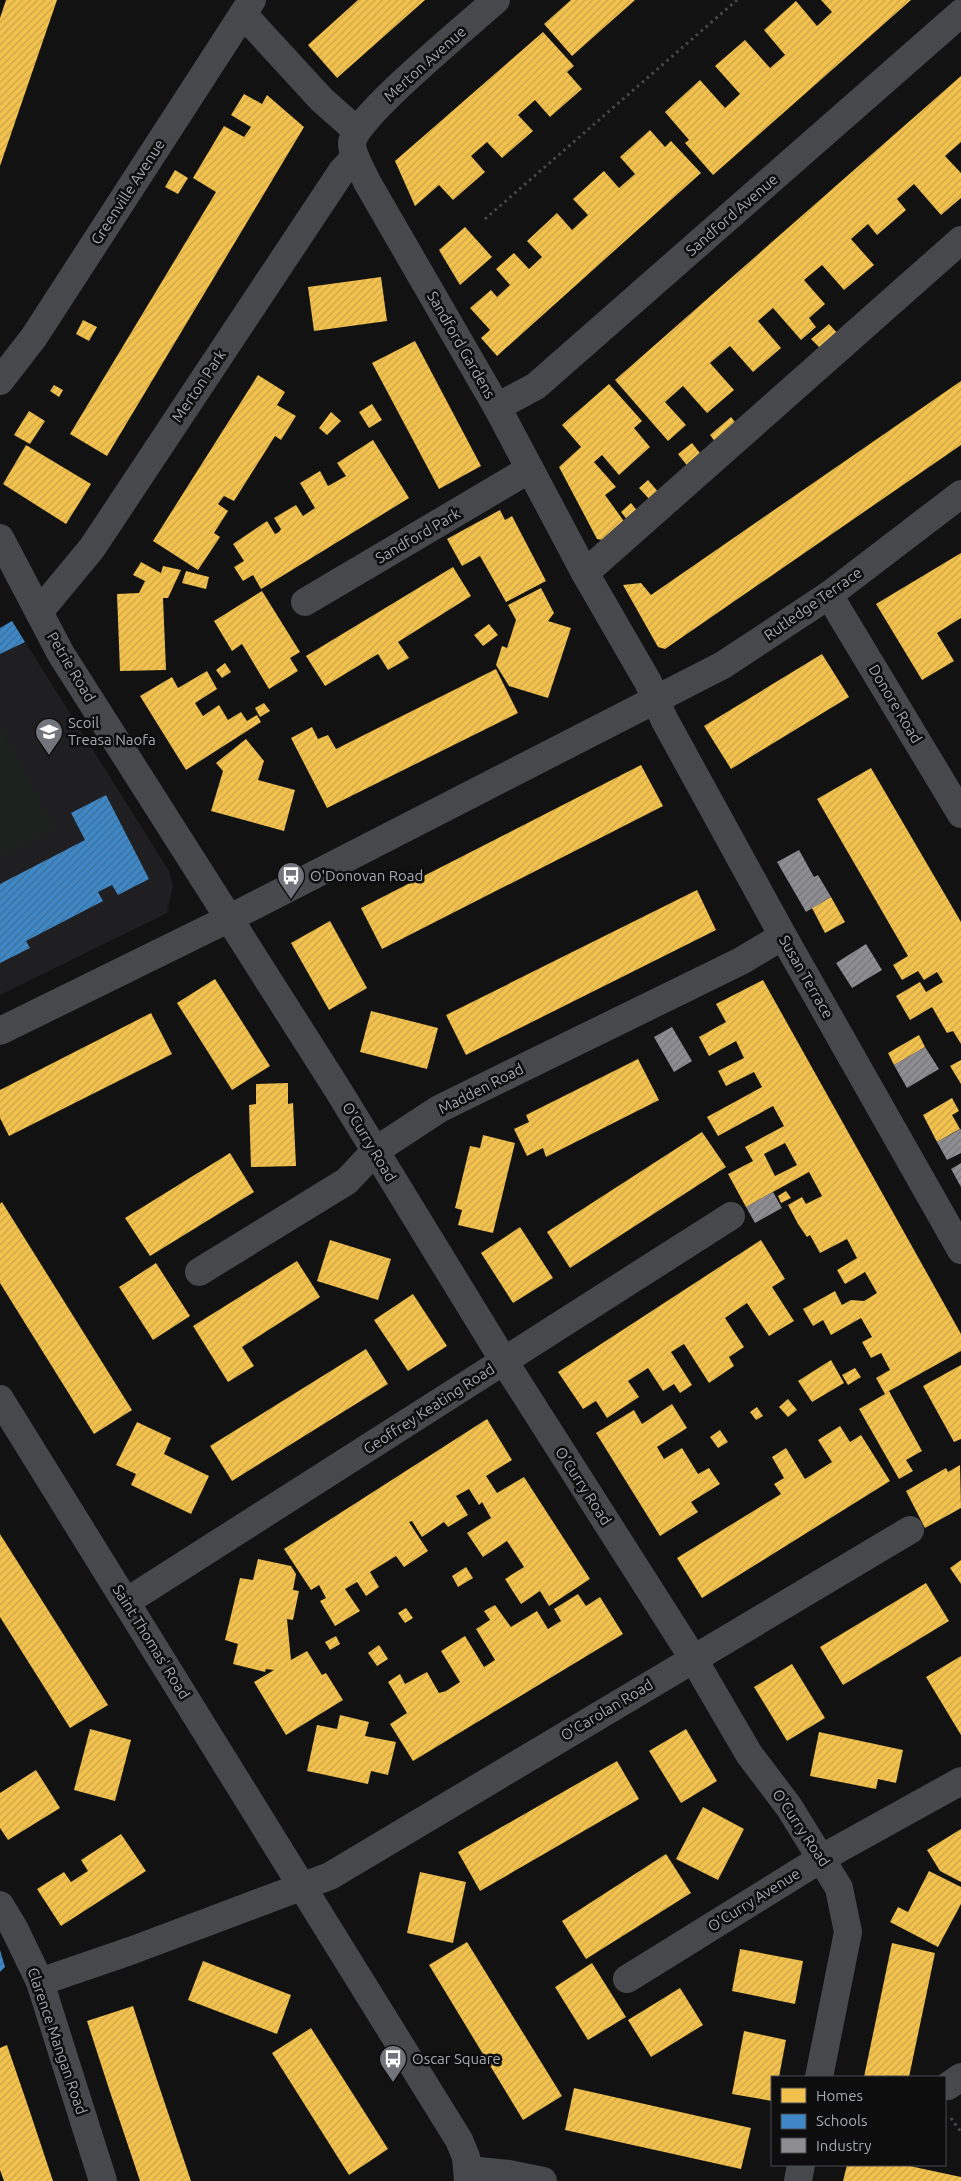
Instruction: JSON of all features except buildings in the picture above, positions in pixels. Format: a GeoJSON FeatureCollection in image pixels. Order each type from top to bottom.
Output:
{"type":"FeatureCollection","features":[{"type":"Feature","properties":{"kind":"street","name":"Merton Avenue"},"geometry":{"type":"LineString","coordinates":[[356,143],[393,92],[496,0]]}},
{"type":"Feature","properties":{"kind":"street","name":"Sandford Gardens"},"geometry":{"type":"LineString","coordinates":[[247,7],[356,143],[368,182],[497,407],[585,573],[648,682],[656,700]]}},
{"type":"Feature","properties":{"kind":"street","name":"Greenville Avenue"},"geometry":{"type":"LineString","coordinates":[[0,381],[34,337],[247,7]]}},
{"type":"Feature","properties":{"kind":"street","name":"Sandford Avenue"},"geometry":{"type":"LineString","coordinates":[[497,407],[536,386],[961,14]]}},
{"type":"Feature","properties":{"kind":"street","name":"Merton Park"},"geometry":{"type":"LineString","coordinates":[[39,612],[92,548],[342,171],[356,143]]}},
{"type":"Feature","properties":{"kind":"street"},"geometry":{"type":"LineString","coordinates":[[585,573],[961,240]]}},
{"type":"Feature","properties":{"kind":"street","name":"Sandford Park"},"geometry":{"type":"LineString","coordinates":[[305,602],[530,469]]}},
{"type":"Feature","properties":{"kind":"street","name":"Rutledge Terrace"},"geometry":{"type":"LineString","coordinates":[[656,700],[723,665],[829,595],[961,494]]}},
{"type":"Feature","properties":{"kind":"street","name":"Petrie Road"},"geometry":{"type":"LineString","coordinates":[[0,538],[62,654],[228,918]]}},
{"type":"Feature","properties":{"kind":"street","name":"Donore Road"},"geometry":{"type":"LineString","coordinates":[[829,595],[961,814]]}},
{"type":"Feature","properties":{"kind":"street"},"geometry":{"type":"LineString","coordinates":[[0,1032],[656,700]]}},
{"type":"Feature","properties":{"kind":"street","name":"Susan Terrace"},"geometry":{"type":"LineString","coordinates":[[656,700],[664,719],[782,936],[961,1250]]}},
{"type":"Feature","properties":{"kind":"street","name":"O'Curry Road"},"geometry":{"type":"LineString","coordinates":[[228,918],[375,1151],[504,1361],[693,1658],[749,1754],[789,1807],[840,1888],[848,1932],[819,2076]]}},
{"type":"Feature","properties":{"kind":"street","name":"Madden Road"},"geometry":{"type":"LineString","coordinates":[[199,1272],[347,1181],[375,1151],[439,1109],[741,961],[782,936]]}},
{"type":"Feature","properties":{"kind":"street","name":"Geoffrey Keating Road"},"geometry":{"type":"LineString","coordinates":[[126,1602],[731,1216]]}},
{"type":"Feature","properties":{"kind":"street","name":"Saint Thomas' Road"},"geometry":{"type":"LineString","coordinates":[[0,1399],[459,2140],[466,2157],[468,2176]]}},
{"type":"Feature","properties":{"kind":"street","name":"O'Carolan Road"},"geometry":{"type":"LineString","coordinates":[[302,1884],[330,1876],[910,1530]]}},
{"type":"Feature","properties":{"kind":"street","name":"O'Curry Avenue"},"geometry":{"type":"LineString","coordinates":[[627,1979],[822,1858],[961,1780]]}},
{"type":"Feature","properties":{"kind":"street"},"geometry":{"type":"LineString","coordinates":[[40,1982],[133,1950],[302,1884]]}},
{"type":"Feature","properties":{"kind":"street","name":"Clarence Mangan Road"},"geometry":{"type":"LineString","coordinates":[[0,1905],[14,1928],[40,1982],[103,2181]]}},
{"type":"Feature","properties":{"kind":"street"},"geometry":{"type":"LineString","coordinates":[[798,2181],[801,2166]]}},
{"type":"Feature","properties":{"kind":"street"},"geometry":{"type":"LineString","coordinates":[[468,2176],[509,2174],[543,2181]]}},
{"type":"Feature","properties":{"kind":"path"},"geometry":{"type":"LineString","coordinates":[[485,219],[737,0]]}},
{"type":"Feature","properties":{"kind":"shaded area","name":"Scoil Treasa Naofa"},"geometry":{"type":"Polygon","coordinates":[[[12,621],[169,871],[173,886],[167,913],[0,995],[0,628],[12,621]]]}},
{"type":"Feature","properties":{"kind":"shaded area"},"geometry":{"type":"Polygon","coordinates":[[[0,727],[54,827],[0,856],[0,727]]]}},
{"type":"Feature","properties":{"kind":"place","name":"Scoil Treasa Naofa"},"geometry":{"type":"Point","coordinates":[49,756]}},
{"type":"Feature","properties":{"kind":"place","name":"O'Donovan Road"},"geometry":{"type":"Point","coordinates":[291,900]}},
{"type":"Feature","properties":{"kind":"place","name":"Oscar Square"},"geometry":{"type":"Point","coordinates":[393,2083]}}]}
